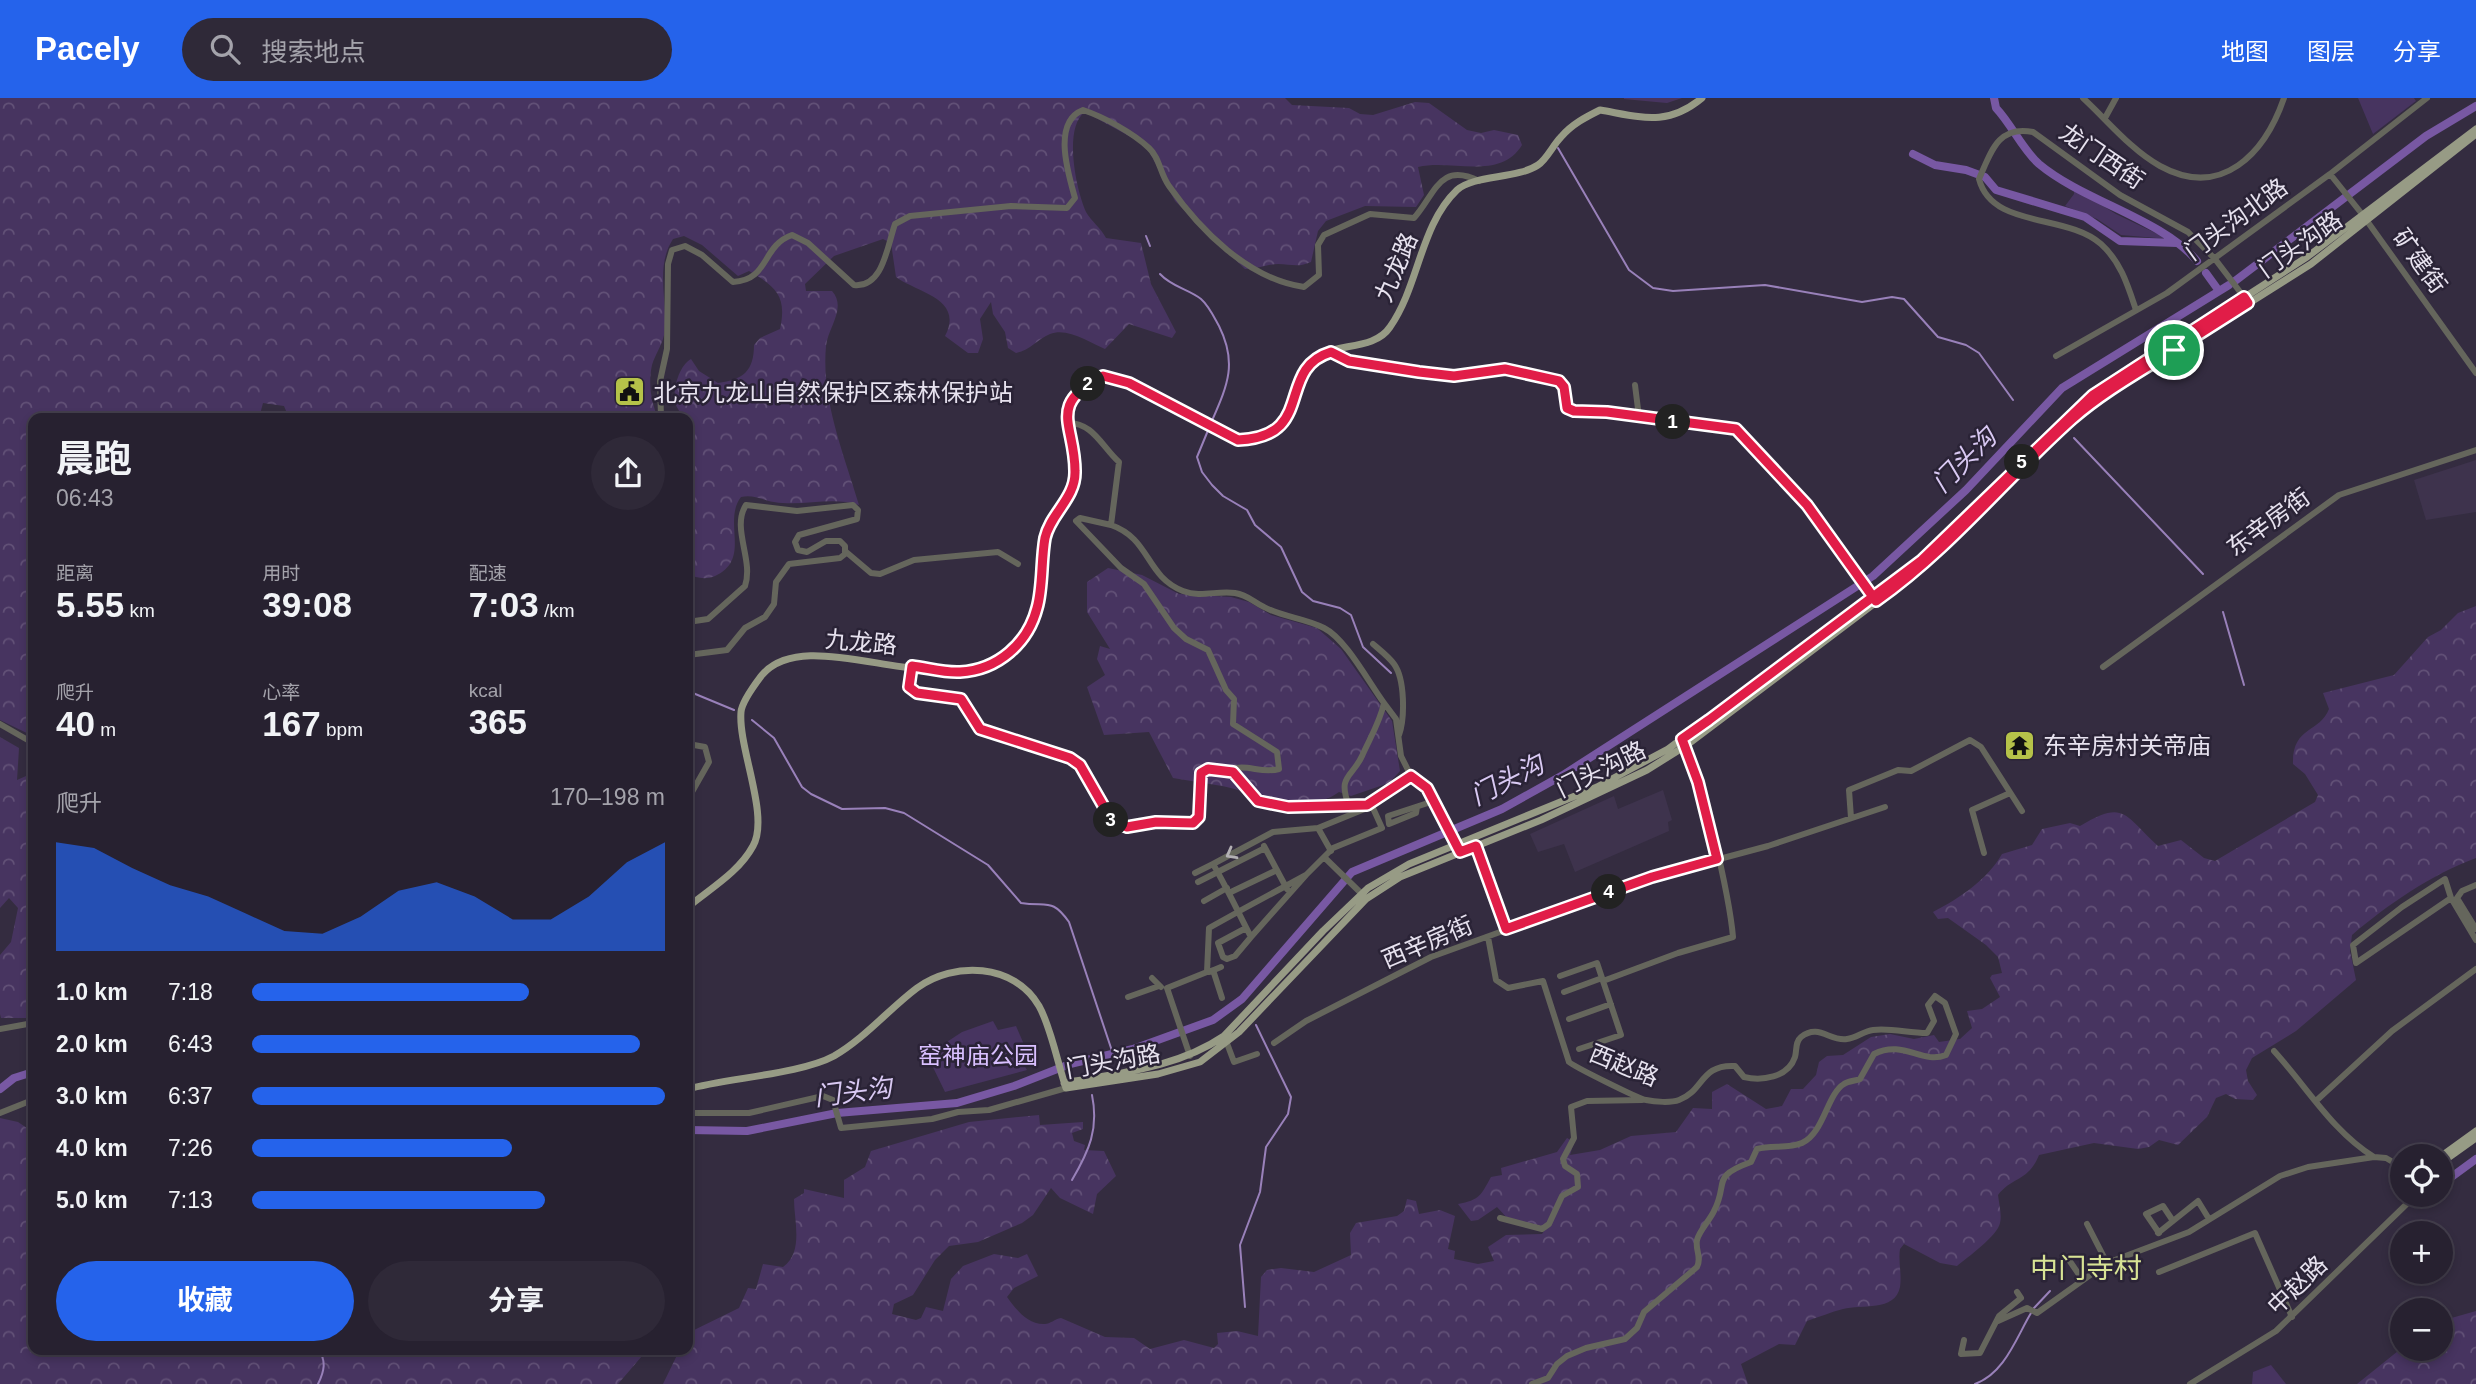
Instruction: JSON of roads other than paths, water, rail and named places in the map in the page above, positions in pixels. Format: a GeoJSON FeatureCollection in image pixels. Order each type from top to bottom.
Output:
{"type":"FeatureCollection","features":[{"type":"Feature","properties":{"kind":"main road","name":"九龙路"},"geometry":{"type":"LineString","coordinates":[[693,902],[738,868],[755,844],[761,818],[752,793],[741,710],[760,678],[775,661],[808,657],[961,672],[995,663],[1007,655],[1030,627],[1038,604],[1046,535],[1072,490],[1075,470],[1067,410],[1082,387],[1103,376],[1129,383],[1238,440],[1258,439],[1273,434],[1284,424],[1302,375],[1317,356],[1369,341],[1388,331],[1402,307],[1443,206],[1460,187],[1539,165],[1562,135],[1600,110],[1664,119],[1687,110],[1702,98]]}},
{"type":"Feature","properties":{"kind":"main road","name":"门头沟路"},"geometry":{"type":"LineString","coordinates":[[1457,845],[1476,846],[1627,780],[1684,742],[1874,599],[1928,563],[2091,404],[2246,300],[2311,264],[2363,215],[2476,129]]}},
{"type":"Feature","properties":{"kind":"main road","name":"门头沟路"},"geometry":{"type":"LineString","coordinates":[[2363,215],[2476,134]]}},
{"type":"Feature","properties":{"kind":"main road","name":"门头沟路"},"geometry":{"type":"LineString","coordinates":[[1064,1083],[1178,1069],[1200,1062],[1226,1039],[1364,896],[1457,845],[1600,786],[1684,742]]}},
{"type":"Feature","properties":{"kind":"main road"},"geometry":{"type":"LineString","coordinates":[[693,1088],[833,1056],[917,988],[939,974],[964,970],[993,972],[1021,985],[1040,1007],[1064,1083]]}},
{"type":"Feature","properties":{"kind":"main road","name":"门头沟路"},"geometry":{"type":"LineString","coordinates":[[1064,1083],[1167,1063],[1190,1056],[1226,1039]]}},
{"type":"Feature","properties":{"kind":"main road"},"geometry":{"type":"LineString","coordinates":[[2453,1148],[2476,1131]]}},
{"type":"Feature","properties":{"kind":"main road"},"geometry":{"type":"LineString","coordinates":[[2453,1154],[2476,1138]]}},
{"type":"Feature","properties":{"kind":"street"},"geometry":{"type":"LineString","coordinates":[[2083,98],[2159,165],[2178,173],[2201,176],[2222,173],[2252,157],[2274,126],[2284,98]]}},
{"type":"Feature","properties":{"kind":"street"},"geometry":{"type":"LineString","coordinates":[[2105,118],[2116,98]]}},
{"type":"Feature","properties":{"kind":"street","name":"门头沟北路"},"geometry":{"type":"LineString","coordinates":[[2056,356],[2136,310],[2215,259],[2427,98]]}},
{"type":"Feature","properties":{"kind":"street","name":"九龙路"},"geometry":{"type":"LineString","coordinates":[[661,413],[660,381],[667,349],[668,264],[672,250],[685,246],[702,255],[733,282],[748,281],[756,275],[782,238],[792,235],[808,243],[854,285],[864,286],[873,282],[880,268],[895,224],[910,216],[1011,206],[1067,208],[1075,198],[1069,174],[1067,124],[1072,114],[1083,110],[1148,147],[1157,157],[1162,176],[1196,218],[1253,270],[1285,285],[1304,288],[1319,275],[1318,246],[1324,235],[1370,214],[1414,218],[1426,205],[1432,188],[1445,177],[1465,174],[1480,182]]}},
{"type":"Feature","properties":{"kind":"street","name":"龙门西街"},"geometry":{"type":"LineString","coordinates":[[2136,310],[2119,264],[2100,243],[2069,226],[1996,207],[1982,194],[1979,179],[1987,160],[2003,136],[2020,129],[2033,132],[2120,195],[2188,232],[2215,259],[2246,300]]}},
{"type":"Feature","properties":{"kind":"street","name":"矿建街"},"geometry":{"type":"LineString","coordinates":[[2330,174],[2363,215],[2476,373]]}},
{"type":"Feature","properties":{"kind":"street"},"geometry":{"type":"LineString","coordinates":[[1331,352],[1349,361],[1443,375],[1505,369],[1559,381],[1564,387],[1567,408],[1574,411],[1736,429],[1807,505],[1874,599]]}},
{"type":"Feature","properties":{"kind":"street"},"geometry":{"type":"LineString","coordinates":[[1635,385],[1639,417]]}},
{"type":"Feature","properties":{"kind":"street"},"geometry":{"type":"LineString","coordinates":[[1067,423],[1077,423],[1093,431],[1119,462],[1111,525]]}},
{"type":"Feature","properties":{"kind":"street","name":"东辛房街"},"geometry":{"type":"LineString","coordinates":[[2104,667],[2339,495],[2476,450]]}},
{"type":"Feature","properties":{"kind":"street"},"geometry":{"type":"LineString","coordinates":[[693,621],[708,619],[745,586],[748,561],[741,519],[746,505],[797,511],[853,505],[858,510],[857,519],[799,535],[794,542],[798,550],[807,552],[826,541],[840,541],[845,551],[872,573],[880,574],[914,561],[998,552],[1018,564]]}},
{"type":"Feature","properties":{"kind":"street"},"geometry":{"type":"LineString","coordinates":[[1227,771],[1238,766],[1258,772],[1279,769],[1277,752],[1233,724],[1234,699],[1226,690],[1208,650],[1186,639],[1174,628],[1144,584],[1121,568],[1076,522],[1080,518],[1130,532],[1149,555],[1153,570],[1182,590],[1206,595],[1234,593],[1251,597],[1264,607],[1327,629],[1396,719],[1401,756],[1411,776],[1427,788],[1457,845]]}},
{"type":"Feature","properties":{"kind":"street"},"geometry":{"type":"LineString","coordinates":[[693,654],[727,650],[745,628],[765,617],[774,604],[776,582],[789,564],[840,558],[845,551]]}},
{"type":"Feature","properties":{"kind":"street"},"geometry":{"type":"LineString","coordinates":[[1373,645],[1394,664],[1398,673],[1404,722],[1399,735]]}},
{"type":"Feature","properties":{"kind":"street"},"geometry":{"type":"LineString","coordinates":[[912,666],[909,687],[917,693],[961,699],[980,729],[1070,758],[1080,765],[1112,821],[1127,827],[1156,822],[1193,823],[1199,817],[1201,773],[1208,769],[1233,772],[1251,795],[1271,805],[1367,805],[1411,776]]}},
{"type":"Feature","properties":{"kind":"street"},"geometry":{"type":"LineString","coordinates":[[1349,806],[1344,791],[1346,775],[1362,759],[1380,719],[1384,703]]}},
{"type":"Feature","properties":{"kind":"street"},"geometry":{"type":"LineString","coordinates":[[0,724],[28,740]]}},
{"type":"Feature","properties":{"kind":"street"},"geometry":{"type":"LineString","coordinates":[[1851,818],[1849,790],[1898,770],[1911,771],[1970,740],[1981,747],[2022,811]]}},
{"type":"Feature","properties":{"kind":"street"},"geometry":{"type":"LineString","coordinates":[[1564,992],[1733,937],[1731,914],[1684,742]]}},
{"type":"Feature","properties":{"kind":"street"},"geometry":{"type":"LineString","coordinates":[[693,746],[705,747],[709,754],[709,762],[693,790]]}},
{"type":"Feature","properties":{"kind":"street"},"geometry":{"type":"LineString","coordinates":[[1984,853],[1972,810],[2010,793]]}},
{"type":"Feature","properties":{"kind":"street"},"geometry":{"type":"LineString","coordinates":[[1417,807],[1434,801]]}},
{"type":"Feature","properties":{"kind":"street"},"geometry":{"type":"LineString","coordinates":[[1195,873],[1273,832],[1318,828],[1372,806],[1382,828],[1331,851],[1306,874],[1231,958],[1223,957],[1218,943],[1247,928]]}},
{"type":"Feature","properties":{"kind":"street","name":"西辛房街"},"geometry":{"type":"LineString","coordinates":[[1274,1043],[1306,1021],[1412,966],[1506,929],[1652,877],[1768,846],[1885,807]]}},
{"type":"Feature","properties":{"kind":"street"},"geometry":{"type":"LineString","coordinates":[[1318,828],[1331,851]]}},
{"type":"Feature","properties":{"kind":"street"},"geometry":{"type":"LineString","coordinates":[[1260,838],[1290,893]]}},
{"type":"Feature","properties":{"kind":"street"},"geometry":{"type":"LineString","coordinates":[[1476,846],[1506,929]]}},
{"type":"Feature","properties":{"kind":"street"},"geometry":{"type":"LineString","coordinates":[[1198,883],[1265,848]]}},
{"type":"Feature","properties":{"kind":"street"},"geometry":{"type":"LineString","coordinates":[[1324,857],[1364,896]]}},
{"type":"Feature","properties":{"kind":"street"},"geometry":{"type":"LineString","coordinates":[[1213,864],[1229,890],[1251,937]]}},
{"type":"Feature","properties":{"kind":"street"},"geometry":{"type":"LineString","coordinates":[[1204,901],[1277,870]]}},
{"type":"Feature","properties":{"kind":"street"},"geometry":{"type":"LineString","coordinates":[[1222,998],[1210,971],[1209,928],[1306,874]]}},
{"type":"Feature","properties":{"kind":"street"},"geometry":{"type":"LineString","coordinates":[[2451,898],[2356,963],[2353,945],[2402,907],[2445,879],[2451,898],[2476,940]]}},
{"type":"Feature","properties":{"kind":"street"},"geometry":{"type":"LineString","coordinates":[[2476,885],[2462,891],[2457,898],[2476,929]]}},
{"type":"Feature","properties":{"kind":"street","name":"西赵路"},"geometry":{"type":"LineString","coordinates":[[1488,937],[1496,980],[1508,988],[1543,981],[1569,1062],[1575,1068],[1596,1074],[1645,1100],[1676,1101],[1694,1092],[1702,1077],[1712,1070],[1728,1066],[1735,1066],[1744,1077],[1758,1080],[1773,1076],[1787,1069],[1794,1059],[1797,1042],[1802,1036],[1818,1031],[1847,1040],[1869,1031],[1893,1028],[1927,1033],[1934,1021],[1927,1005],[1935,996],[1945,1003],[1956,1034],[1947,1055],[1938,1058],[1898,1047],[1874,1054],[1860,1079],[1846,1082],[1837,1090],[1829,1108],[1809,1138],[1787,1146],[1757,1149],[1751,1162],[1729,1171],[1719,1188],[1717,1206],[1697,1241],[1700,1261],[1697,1267],[1644,1312],[1637,1328],[1625,1339],[1586,1348],[1567,1356],[1557,1364],[1548,1378],[1532,1384]]}},
{"type":"Feature","properties":{"kind":"street"},"geometry":{"type":"LineString","coordinates":[[1560,976],[1597,963],[1621,1035],[1579,1049]]}},
{"type":"Feature","properties":{"kind":"street"},"geometry":{"type":"LineString","coordinates":[[1128,997],[1221,967]]}},
{"type":"Feature","properties":{"kind":"street"},"geometry":{"type":"LineString","coordinates":[[2317,1100],[2392,1031],[2476,969]]}},
{"type":"Feature","properties":{"kind":"street"},"geometry":{"type":"LineString","coordinates":[[1152,978],[1163,987],[1190,1056]]}},
{"type":"Feature","properties":{"kind":"street"},"geometry":{"type":"LineString","coordinates":[[1569,1019],[1611,1004]]}},
{"type":"Feature","properties":{"kind":"street"},"geometry":{"type":"LineString","coordinates":[[0,1028],[28,1024]]}},
{"type":"Feature","properties":{"kind":"street"},"geometry":{"type":"LineString","coordinates":[[1226,1039],[1234,1062],[1257,1054]]}},
{"type":"Feature","properties":{"kind":"street"},"geometry":{"type":"LineString","coordinates":[[2274,1051],[2317,1100],[2336,1127],[2374,1157]]}},
{"type":"Feature","properties":{"kind":"street","name":"门头沟路"},"geometry":{"type":"LineString","coordinates":[[693,1113],[749,1113],[823,1096],[833,1100],[841,1128],[989,1110],[1064,1083]]}},
{"type":"Feature","properties":{"kind":"street"},"geometry":{"type":"LineString","coordinates":[[1500,1218],[1542,1229],[1549,1224],[1562,1196],[1578,1187],[1577,1174],[1565,1166],[1563,1159],[1574,1138],[1571,1107],[1587,1101],[1645,1100]]}},
{"type":"Feature","properties":{"kind":"street"},"geometry":{"type":"LineString","coordinates":[[0,1113],[28,1102]]}},
{"type":"Feature","properties":{"kind":"street"},"geometry":{"type":"LineString","coordinates":[[1998,1321],[2027,1308],[2037,1313],[2107,1263],[2189,1232],[2280,1176],[2308,1167],[2374,1157],[2390,1160]]}},
{"type":"Feature","properties":{"kind":"street"},"geometry":{"type":"LineString","coordinates":[[2158,1233],[2197,1201],[2209,1219]]}},
{"type":"Feature","properties":{"kind":"street"},"geometry":{"type":"LineString","coordinates":[[2164,1241],[2146,1214],[2163,1206],[2173,1221]]}},
{"type":"Feature","properties":{"kind":"street","name":"中赵路"},"geometry":{"type":"LineString","coordinates":[[2190,1384],[2276,1331],[2404,1207]]}},
{"type":"Feature","properties":{"kind":"street"},"geometry":{"type":"LineString","coordinates":[[2087,1224],[2107,1263]]}},
{"type":"Feature","properties":{"kind":"street"},"geometry":{"type":"LineString","coordinates":[[2159,1272],[2255,1233],[2292,1317]]}},
{"type":"Feature","properties":{"kind":"street"},"geometry":{"type":"LineString","coordinates":[[2067,1257],[2082,1279]]}},
{"type":"Feature","properties":{"kind":"street"},"geometry":{"type":"LineString","coordinates":[[1964,1340],[1961,1354],[1980,1353],[1998,1321],[2021,1297],[2017,1292]]}},
{"type":"Feature","properties":{"kind":"waterway"},"geometry":{"type":"LineString","coordinates":[[1994,98],[1996,108],[2039,164],[2077,189],[2164,233],[2197,261]]}},
{"type":"Feature","properties":{"kind":"waterway","name":"门头沟"},"geometry":{"type":"LineString","coordinates":[[2235,281],[2426,136],[2476,106]]}},
{"type":"Feature","properties":{"kind":"waterway"},"geometry":{"type":"LineString","coordinates":[[1558,148],[1629,270],[1653,288],[1673,291],[1765,285],[1862,302],[1892,297],[1904,299],[1938,337],[1966,345],[1979,353],[2013,400]]}},
{"type":"Feature","properties":{"kind":"waterway"},"geometry":{"type":"LineString","coordinates":[[1913,154],[1935,165],[1966,170],[1985,177],[1996,190],[2085,217],[2120,241],[2177,243]]}},
{"type":"Feature","properties":{"kind":"waterway"},"geometry":{"type":"LineString","coordinates":[[1146,236],[1150,246]]}},
{"type":"Feature","properties":{"kind":"waterway"},"geometry":{"type":"LineString","coordinates":[[2206,273],[2219,291]]}},
{"type":"Feature","properties":{"kind":"waterway"},"geometry":{"type":"LineString","coordinates":[[1160,274],[1204,302],[1225,340],[1228,375],[1211,423]]}},
{"type":"Feature","properties":{"kind":"waterway","name":"门头沟"},"geometry":{"type":"LineString","coordinates":[[693,1130],[747,1131],[837,1113],[957,1103],[1014,1086],[1070,1064],[1133,1049],[1213,1020],[1242,999],[1352,872],[1502,809],[1563,775],[1873,576],[1966,490],[2062,388],[2229,285]]}},
{"type":"Feature","properties":{"kind":"waterway"},"geometry":{"type":"LineString","coordinates":[[1209,428],[1197,457],[1202,472],[1223,496],[1247,510],[1255,525],[1281,547],[1302,592],[1313,601],[1340,608],[1351,615],[1363,647],[1391,673]]}},
{"type":"Feature","properties":{"kind":"waterway"},"geometry":{"type":"LineString","coordinates":[[2074,438],[2203,574]]}},
{"type":"Feature","properties":{"kind":"waterway"},"geometry":{"type":"LineString","coordinates":[[2223,612],[2244,685]]}},
{"type":"Feature","properties":{"kind":"waterway"},"geometry":{"type":"LineString","coordinates":[[693,693],[734,710]]}},
{"type":"Feature","properties":{"kind":"waterway"},"geometry":{"type":"LineString","coordinates":[[752,720],[774,738],[802,787],[811,794],[842,809],[885,808],[904,813],[988,865],[1021,903],[1049,905],[1058,909],[1069,922],[1113,1054]]}},
{"type":"Feature","properties":{"kind":"waterway"},"geometry":{"type":"LineString","coordinates":[[1245,1307],[1240,1245],[1260,1192],[1266,1147],[1288,1114],[1291,1097],[1256,1025]]}},
{"type":"Feature","properties":{"kind":"waterway","name":"门头沟"},"geometry":{"type":"LineString","coordinates":[[0,1089],[14,1078],[28,1074]]}},
{"type":"Feature","properties":{"kind":"waterway"},"geometry":{"type":"LineString","coordinates":[[1072,1180],[1091,1139],[1094,1119],[1092,1095]]}},
{"type":"Feature","properties":{"kind":"waterway"},"geometry":{"type":"LineString","coordinates":[[2453,1176],[2476,1159]]}},
{"type":"Feature","properties":{"kind":"waterway"},"geometry":{"type":"LineString","coordinates":[[2034,1308],[2050,1291]]}},
{"type":"Feature","properties":{"kind":"waterway"},"geometry":{"type":"LineString","coordinates":[[1975,1384],[1985,1379],[2002,1363],[2031,1313]]}},
{"type":"Feature","properties":{"kind":"waterway"},"geometry":{"type":"LineString","coordinates":[[318,1384],[324,1366],[321,1355]]}},
{"type":"Feature","properties":{"kind":"place","name":"北京九龙山自然保护区森林保护站"},"geometry":{"type":"Point","coordinates":[630,392]}},
{"type":"Feature","properties":{"kind":"place","name":"东辛房村关帝庙"},"geometry":{"type":"Point","coordinates":[2020,745]}},
{"type":"Feature","properties":{"kind":"district","name":"中门寺村"},"geometry":{"type":"Point","coordinates":[2086,1268]}},
{"type":"Feature","properties":{"kind":"park label","name":"窑神庙公园"},"geometry":{"type":"Point","coordinates":[978,1055]}}]}
